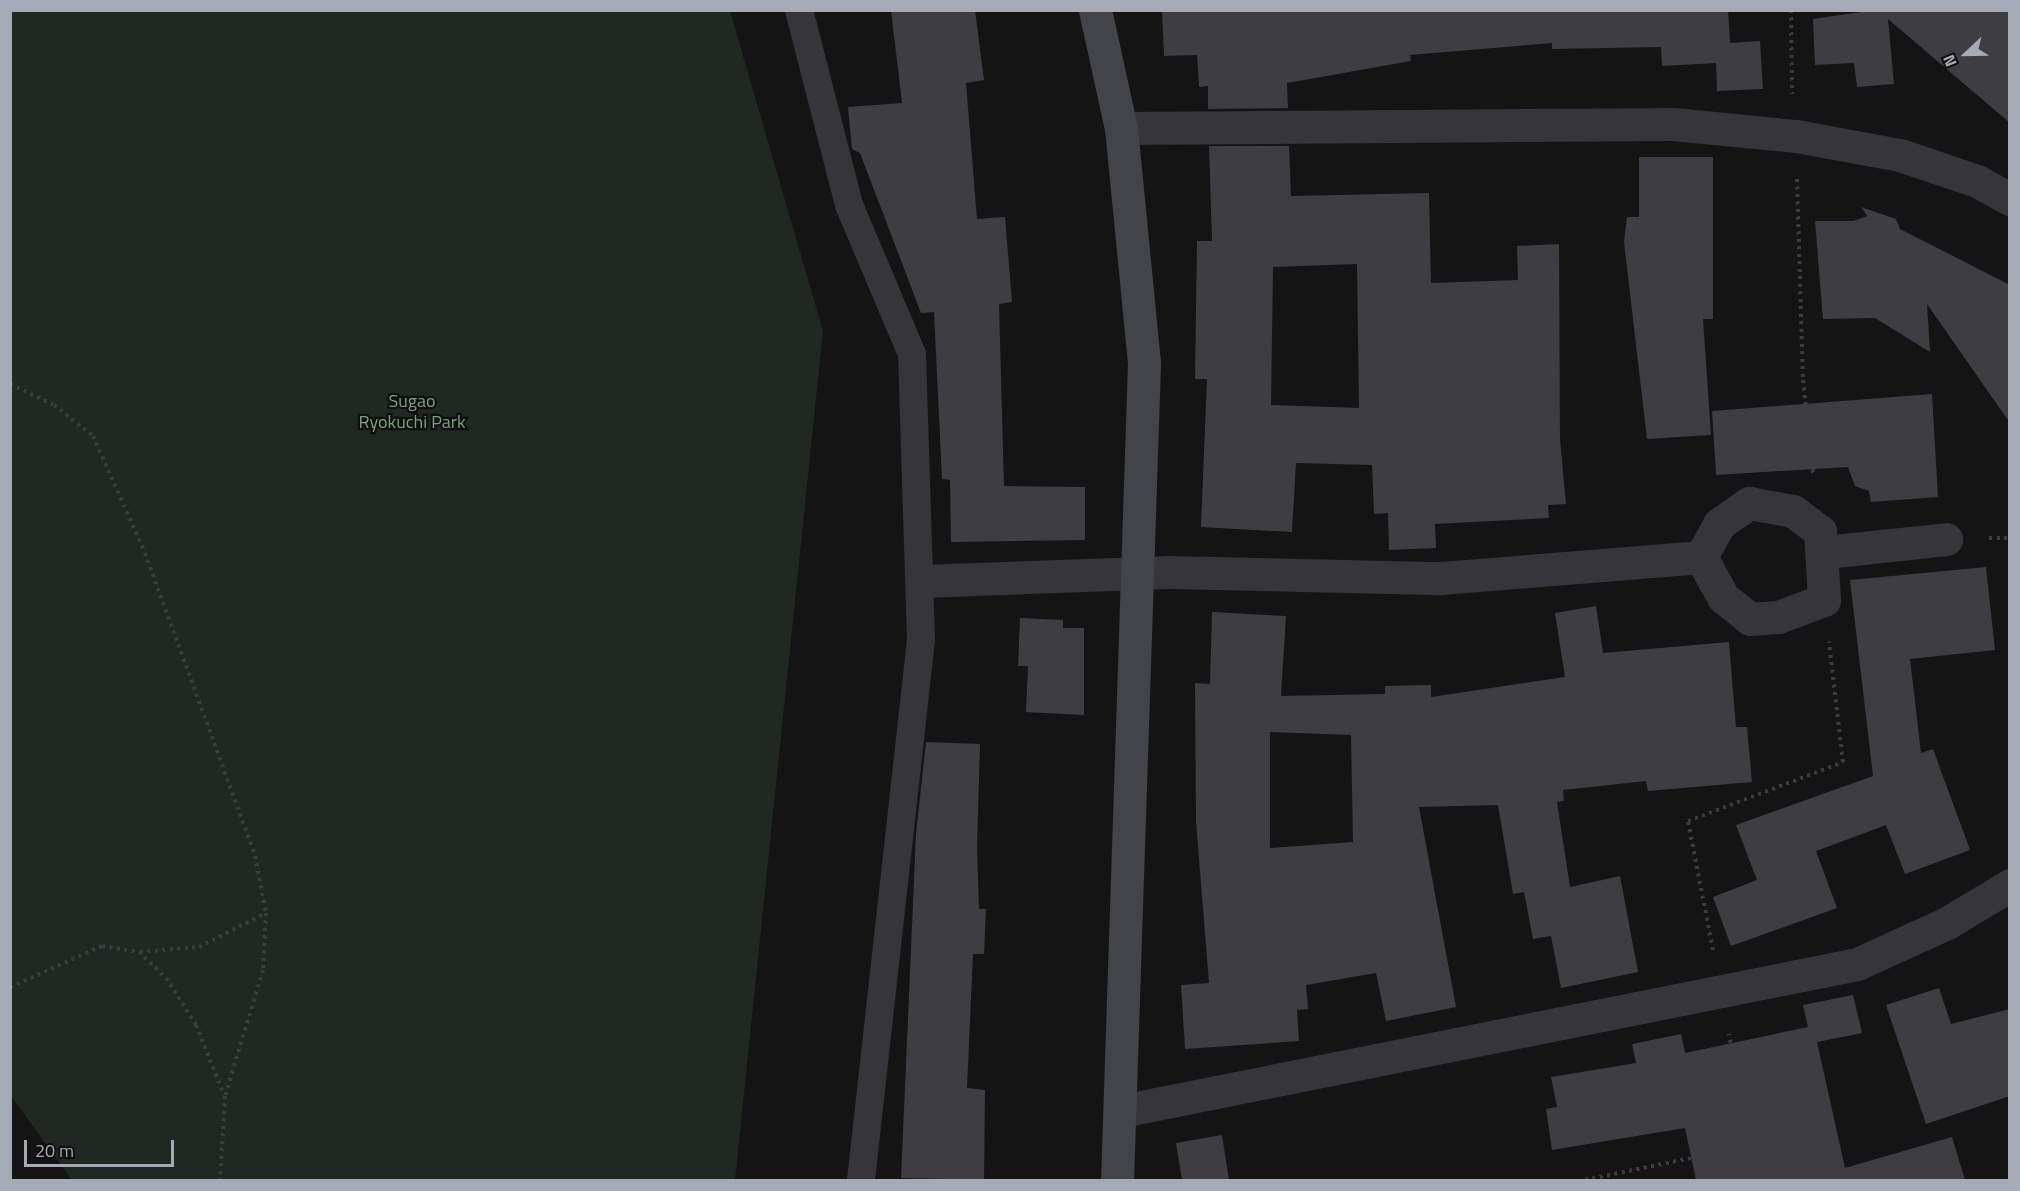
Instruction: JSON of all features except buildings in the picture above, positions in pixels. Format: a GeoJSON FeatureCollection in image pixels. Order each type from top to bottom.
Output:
{"type":"FeatureCollection","features":[{"type":"Feature","properties":{"kind":"street"},"geometry":{"type":"LineString","coordinates":[[1095,10],[1121,128],[1144,363],[1117,1180]]}},
{"type":"Feature","properties":{"kind":"street"},"geometry":{"type":"LineString","coordinates":[[1121,128],[1673,124],[1796,136],[1900,155],[2010,199]]}},
{"type":"Feature","properties":{"kind":"street"},"geometry":{"type":"LineString","coordinates":[[1749,503],[1793,511],[1822,542],[1824,600],[1778,617],[1750,619],[1723,597],[1701,556],[1719,524],[1749,503]]}},
{"type":"Feature","properties":{"kind":"street"},"geometry":{"type":"LineString","coordinates":[[1822,542],[1946,539]]}},
{"type":"Feature","properties":{"kind":"street"},"geometry":{"type":"LineString","coordinates":[[922,581],[1138,574],[1441,578],[1701,556]]}},
{"type":"Feature","properties":{"kind":"street"},"geometry":{"type":"LineString","coordinates":[[1121,1111],[1857,964],[1947,922],[2010,885]]}},
{"type":"Feature","properties":{"kind":"lane"},"geometry":{"type":"LineString","coordinates":[[799,10],[849,205],[912,354],[922,581],[904,806],[861,1180]]}},
{"type":"Feature","properties":{"kind":"path"},"geometry":{"type":"LineString","coordinates":[[1791,10],[1803,380],[1822,542]]}},
{"type":"Feature","properties":{"kind":"path"},"geometry":{"type":"LineString","coordinates":[[10,384],[54,405],[93,435],[145,553],[255,856],[266,913],[263,970],[225,1096],[220,1180]]}},
{"type":"Feature","properties":{"kind":"path"},"geometry":{"type":"LineString","coordinates":[[1585,1180],[1749,1146],[1688,821],[1843,762],[1824,600]]}},
{"type":"Feature","properties":{"kind":"path"},"geometry":{"type":"LineString","coordinates":[[10,987],[102,946],[139,952],[199,947],[266,913]]}},
{"type":"Feature","properties":{"kind":"path"},"geometry":{"type":"LineString","coordinates":[[139,952],[166,978],[196,1025],[225,1096]]}},
{"type":"Feature","properties":{"kind":"green space","name":"Sugao Ryokuchi Park"},"geometry":{"type":"Polygon","coordinates":[[[11,10],[730,11],[823,331],[735,1180],[72,1180],[11,1096],[11,10]]]}}]}
